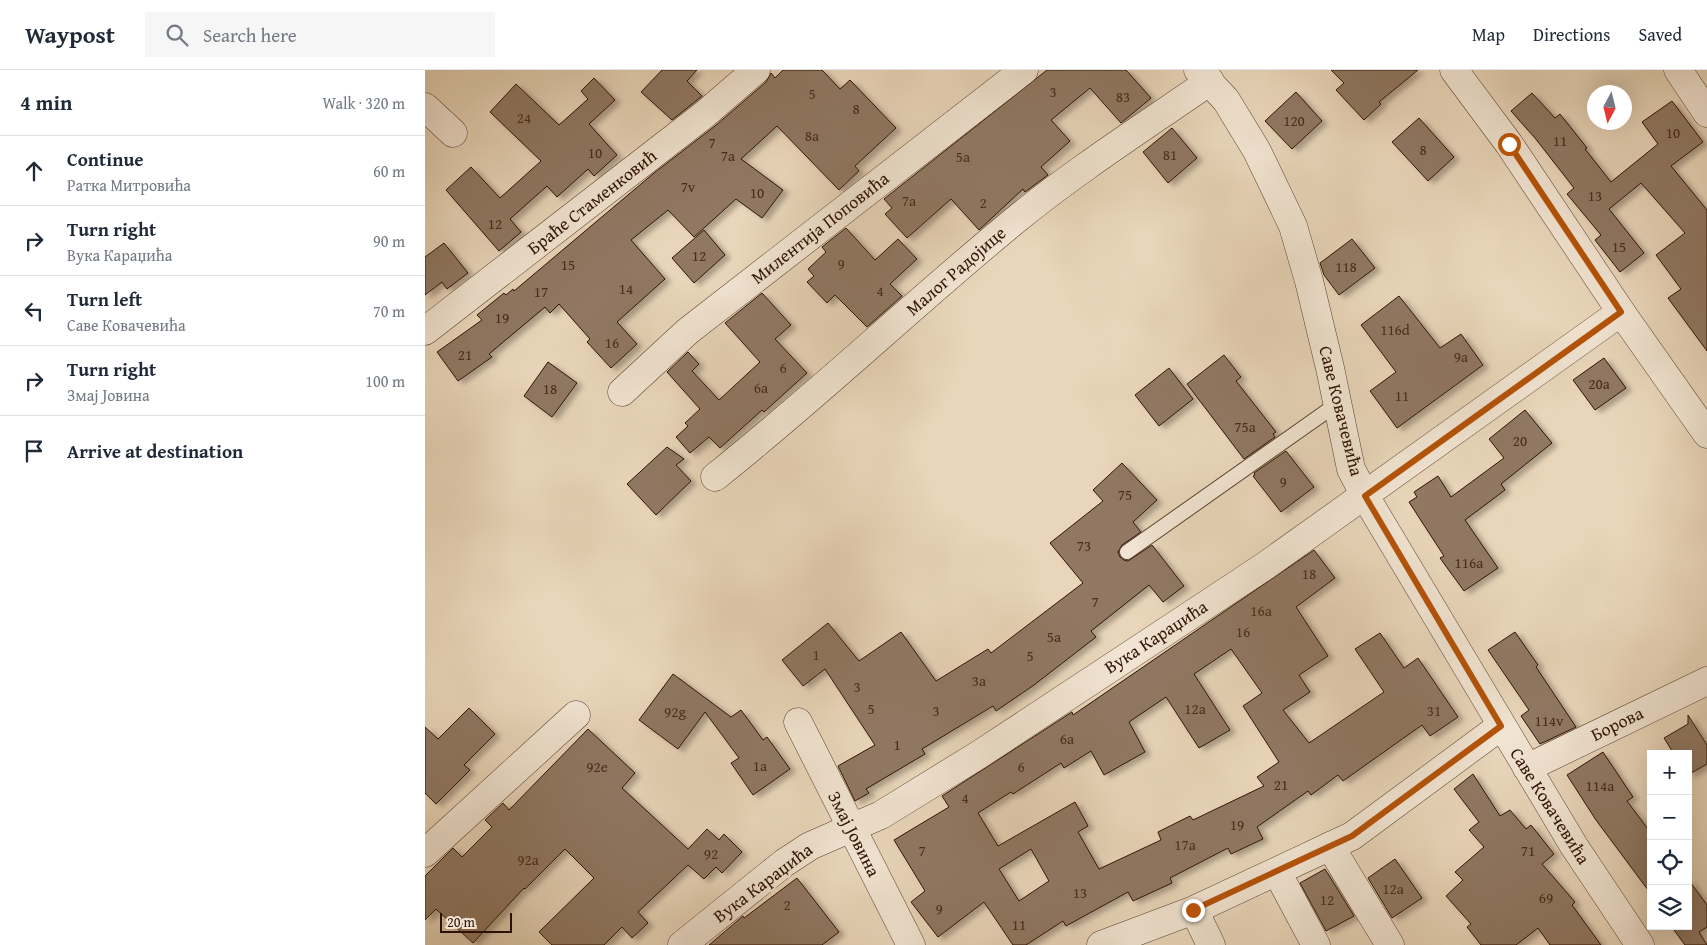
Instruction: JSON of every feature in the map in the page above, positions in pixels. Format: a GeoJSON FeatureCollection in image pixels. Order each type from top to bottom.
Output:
{"type":"FeatureCollection","features":[{"type":"Feature","properties":{"kind":"street","name":"Браће Стаменковић"},"geometry":{"type":"LineString","coordinates":[[425,331],[705,114],[756,70]]}},
{"type":"Feature","properties":{"kind":"street","name":"Милентија Поповића"},"geometry":{"type":"LineString","coordinates":[[622,392],[688,331],[1024,70]]}},
{"type":"Feature","properties":{"kind":"street"},"geometry":{"type":"LineString","coordinates":[[1454,70],[1509,144],[1621,312],[1707,434]]}},
{"type":"Feature","properties":{"kind":"street"},"geometry":{"type":"LineString","coordinates":[[1678,70],[1707,113]]}},
{"type":"Feature","properties":{"kind":"street","name":"Саве Ковачевића"},"geometry":{"type":"LineString","coordinates":[[1204,76],[1226,100],[1257,151],[1293,226],[1326,349],[1351,468],[1365,496],[1573,846],[1640,945]]}},
{"type":"Feature","properties":{"kind":"street","name":"Малог Радојице"},"geometry":{"type":"LineString","coordinates":[[715,477],[839,374],[923,298],[1015,220],[1086,168],[1204,76]]}},
{"type":"Feature","properties":{"kind":"street"},"geometry":{"type":"LineString","coordinates":[[425,107],[453,133]]}},
{"type":"Feature","properties":{"kind":"street","name":"Вука Караџића"},"geometry":{"type":"LineString","coordinates":[[682,945],[784,862],[810,846],[881,815],[980,754],[1265,566],[1621,312]]}},
{"type":"Feature","properties":{"kind":"street","name":"Борова"},"geometry":{"type":"LineString","coordinates":[[1527,768],[1707,681]]}},
{"type":"Feature","properties":{"kind":"street"},"geometry":{"type":"LineString","coordinates":[[425,853],[576,715]]}},
{"type":"Feature","properties":{"kind":"street","name":"Змај Јовина"},"geometry":{"type":"LineString","coordinates":[[798,722],[911,945]]}},
{"type":"Feature","properties":{"kind":"street"},"geometry":{"type":"LineString","coordinates":[[1103,944],[1193,910],[1352,836],[1501,726]]}},
{"type":"Feature","properties":{"kind":"street"},"geometry":{"type":"LineString","coordinates":[[1330,846],[1390,945]]}},
{"type":"Feature","properties":{"kind":"street"},"geometry":{"type":"LineString","coordinates":[[1277,872],[1316,945]]}},
{"type":"Feature","properties":{"kind":"street"},"geometry":{"type":"LineString","coordinates":[[1193,910],[1211,945]]}},
{"type":"Feature","properties":{"kind":"lane"},"geometry":{"type":"LineString","coordinates":[[1127,552],[1337,404]]}},
{"type":"Feature","properties":{"kind":"building"},"geometry":{"type":"Polygon","coordinates":[[[662,70],[697,70],[687,81],[702,96],[672,120],[641,92],[662,70]]]}},
{"type":"Feature","properties":{"kind":"building"},"geometry":{"type":"Polygon","coordinates":[[[783,70],[822,70],[840,89],[850,80],[896,128],[855,166],[859,171],[839,190],[777,126],[741,159],[783,190],[762,218],[736,199],[694,237],[668,210],[631,240],[665,279],[617,322],[637,344],[611,368],[587,342],[590,339],[559,304],[550,313],[545,307],[489,354],[492,357],[458,381],[437,352],[482,320],[477,315],[504,293],[506,295],[513,289],[514,291],[654,173],[715,126],[766,82],[771,73],[775,78],[783,70]]]}},
{"type":"Feature","properties":{"kind":"building"},"geometry":{"type":"Polygon","coordinates":[[[1047,70],[1126,70],[1151,98],[1121,123],[1090,88],[1051,120],[1070,141],[1041,167],[1048,175],[1025,192],[1023,189],[979,230],[951,199],[907,238],[885,214],[892,208],[884,199],[1047,70]]]}},
{"type":"Feature","properties":{"kind":"building"},"geometry":{"type":"Polygon","coordinates":[[[1331,70],[1418,70],[1379,102],[1381,104],[1364,120],[1336,90],[1344,83],[1331,70]]]}},
{"type":"Feature","properties":{"kind":"building"},"geometry":{"type":"Polygon","coordinates":[[[594,78],[615,100],[589,124],[617,155],[594,176],[588,169],[557,197],[547,186],[510,219],[521,232],[499,251],[446,190],[471,167],[500,198],[541,161],[490,112],[516,84],[559,125],[588,99],[581,91],[594,78]]]}},
{"type":"Feature","properties":{"kind":"building"},"geometry":{"type":"Polygon","coordinates":[[[1296,92],[1322,121],[1292,149],[1265,121],[1296,92]]]}},
{"type":"Feature","properties":{"kind":"building"},"geometry":{"type":"Polygon","coordinates":[[[1532,93],[1555,118],[1560,114],[1611,182],[1658,144],[1642,122],[1672,101],[1703,142],[1671,166],[1707,210],[1707,351],[1668,298],[1681,289],[1656,255],[1685,233],[1641,183],[1609,209],[1644,253],[1620,272],[1595,240],[1601,235],[1567,194],[1574,188],[1511,111],[1532,93]]]}},
{"type":"Feature","properties":{"kind":"building"},"geometry":{"type":"Polygon","coordinates":[[[1419,118],[1454,157],[1428,181],[1392,142],[1419,118]]]}},
{"type":"Feature","properties":{"kind":"building"},"geometry":{"type":"Polygon","coordinates":[[[1172,128],[1197,158],[1168,183],[1143,152],[1172,128]]]}},
{"type":"Feature","properties":{"kind":"building"},"geometry":{"type":"Polygon","coordinates":[[[846,228],[875,260],[898,239],[917,259],[890,284],[902,296],[867,327],[835,295],[827,303],[807,282],[814,276],[808,269],[826,252],[822,247],[846,228]]]}},
{"type":"Feature","properties":{"kind":"building"},"geometry":{"type":"Polygon","coordinates":[[[704,230],[725,255],[694,283],[672,258],[704,230]]]}},
{"type":"Feature","properties":{"kind":"building"},"geometry":{"type":"Polygon","coordinates":[[[1352,239],[1375,268],[1339,295],[1324,275],[1320,263],[1352,239]]]}},
{"type":"Feature","properties":{"kind":"building"},"geometry":{"type":"Polygon","coordinates":[[[444,243],[468,273],[447,289],[442,282],[425,295],[425,257],[444,243]]]}},
{"type":"Feature","properties":{"kind":"building"},"geometry":{"type":"Polygon","coordinates":[[[762,293],[791,325],[775,339],[807,373],[720,448],[709,437],[690,453],[676,437],[688,426],[685,423],[700,409],[667,372],[688,352],[699,364],[692,371],[719,400],[760,362],[725,323],[762,293]]]}},
{"type":"Feature","properties":{"kind":"building"},"geometry":{"type":"Polygon","coordinates":[[[1399,296],[1440,348],[1461,334],[1483,365],[1397,428],[1370,391],[1396,372],[1361,325],[1399,296]]]}},
{"type":"Feature","properties":{"kind":"building"},"geometry":{"type":"Polygon","coordinates":[[[1224,355],[1241,377],[1236,381],[1276,432],[1273,434],[1275,437],[1244,459],[1187,384],[1224,355]]]}},
{"type":"Feature","properties":{"kind":"building"},"geometry":{"type":"Polygon","coordinates":[[[1604,358],[1626,388],[1595,410],[1573,380],[1604,358]]]}},
{"type":"Feature","properties":{"kind":"building"},"geometry":{"type":"Polygon","coordinates":[[[548,362],[577,383],[552,417],[524,396],[548,362]]]}},
{"type":"Feature","properties":{"kind":"building"},"geometry":{"type":"Polygon","coordinates":[[[1169,368],[1193,399],[1159,426],[1135,395],[1169,368]]]}},
{"type":"Feature","properties":{"kind":"building"},"geometry":{"type":"Polygon","coordinates":[[[1525,410],[1552,443],[1501,484],[1505,490],[1465,520],[1498,568],[1464,591],[1440,558],[1444,556],[1409,502],[1417,497],[1414,492],[1438,476],[1451,497],[1504,458],[1489,439],[1525,410]]]}},
{"type":"Feature","properties":{"kind":"building"},"geometry":{"type":"Polygon","coordinates":[[[667,447],[684,459],[676,465],[691,481],[656,515],[627,484],[667,447]]]}},
{"type":"Feature","properties":{"kind":"building"},"geometry":{"type":"Polygon","coordinates":[[[1286,451],[1314,487],[1281,512],[1253,476],[1255,475],[1254,473],[1286,451]]]}},
{"type":"Feature","properties":{"kind":"building"},"geometry":{"type":"Polygon","coordinates":[[[1122,463],[1157,500],[1133,522],[1141,532],[1122,545],[1118,552],[1120,557],[1128,561],[1152,545],[1184,586],[1163,602],[1149,585],[1091,631],[1096,637],[1034,685],[996,711],[993,706],[922,749],[925,754],[866,789],[869,793],[855,801],[838,766],[875,745],[825,669],[803,686],[782,660],[828,623],[859,661],[901,632],[936,681],[988,649],[991,653],[1083,583],[1050,543],[1103,501],[1093,490],[1122,463]]]}},
{"type":"Feature","properties":{"kind":"building"},"geometry":{"type":"Polygon","coordinates":[[[1314,550],[1335,578],[1296,607],[1328,656],[1299,675],[1310,692],[1283,710],[1309,743],[1384,692],[1355,649],[1380,633],[1404,668],[1418,658],[1458,717],[1430,736],[1422,725],[1343,781],[1338,775],[1311,795],[1308,791],[1257,827],[1263,839],[1231,854],[1228,848],[1170,878],[1172,883],[1133,901],[1128,892],[1066,926],[1063,921],[1026,945],[1013,945],[984,902],[938,937],[911,902],[925,891],[894,840],[949,807],[942,796],[1072,712],[1073,715],[1314,550]],[[1231,649],[1194,674],[1230,730],[1199,748],[1166,697],[1129,722],[1145,752],[1104,775],[1091,751],[1064,768],[1061,763],[1013,794],[1011,792],[978,813],[998,846],[1075,802],[1088,826],[1078,832],[1099,869],[1161,840],[1158,832],[1190,816],[1193,820],[1264,786],[1257,777],[1279,762],[1243,706],[1262,693],[1231,649]],[[1031,849],[999,869],[1019,901],[1049,881],[1031,849]]]}},
{"type":"Feature","properties":{"kind":"building"},"geometry":{"type":"Polygon","coordinates":[[[1515,632],[1538,665],[1536,667],[1576,727],[1540,744],[1521,716],[1529,710],[1488,650],[1515,632]]]}},
{"type":"Feature","properties":{"kind":"building"},"geometry":{"type":"Polygon","coordinates":[[[673,674],[731,717],[741,710],[763,740],[767,737],[790,769],[753,795],[731,763],[739,758],[705,712],[678,749],[639,720],[673,674]]]}},
{"type":"Feature","properties":{"kind":"building"},"geometry":{"type":"Polygon","coordinates":[[[469,708],[495,734],[464,765],[470,770],[436,804],[425,793],[425,727],[438,739],[469,708]]]}},
{"type":"Feature","properties":{"kind":"building"},"geometry":{"type":"Polygon","coordinates":[[[1688,715],[1707,745],[1707,764],[1692,773],[1692,750],[1672,750],[1664,738],[1688,724],[1688,715]]]}},
{"type":"Feature","properties":{"kind":"building"},"geometry":{"type":"Polygon","coordinates":[[[588,729],[635,773],[622,788],[688,849],[707,829],[719,840],[724,834],[742,852],[722,873],[716,867],[704,879],[688,865],[638,912],[648,923],[632,938],[622,927],[604,945],[552,945],[539,932],[594,878],[565,849],[524,888],[473,943],[436,909],[425,920],[425,876],[453,848],[462,857],[492,827],[485,820],[503,803],[509,810],[588,729]]]}},
{"type":"Feature","properties":{"kind":"building"},"geometry":{"type":"Polygon","coordinates":[[[1603,752],[1633,797],[1627,801],[1647,828],[1647,889],[1596,820],[1567,775],[1603,752]]]}},
{"type":"Feature","properties":{"kind":"building"},"geometry":{"type":"Polygon","coordinates":[[[1473,774],[1500,816],[1510,810],[1526,829],[1531,825],[1554,854],[1542,864],[1575,902],[1572,905],[1601,945],[1550,945],[1538,928],[1516,945],[1481,945],[1467,927],[1471,924],[1446,896],[1463,880],[1455,872],[1484,847],[1469,830],[1479,822],[1454,789],[1473,774]]]}},
{"type":"Feature","properties":{"kind":"building"},"geometry":{"type":"Polygon","coordinates":[[[1395,859],[1422,898],[1392,918],[1368,878],[1395,859]]]}},
{"type":"Feature","properties":{"kind":"building"},"geometry":{"type":"Polygon","coordinates":[[[1325,869],[1354,916],[1326,931],[1300,883],[1325,869]]]}},
{"type":"Feature","properties":{"kind":"building"},"geometry":{"type":"Polygon","coordinates":[[[797,878],[839,932],[822,945],[709,945],[743,916],[744,918],[797,878]]]}},
{"type":"Feature","properties":{"kind":"building"},"geometry":{"type":"Polygon","coordinates":[[[1692,884],[1707,905],[1707,927],[1699,932],[1707,945],[1685,945],[1674,930],[1692,930],[1692,884]]]}},
{"type":"Feature","properties":{"kind":"route"},"geometry":{"type":"LineString","coordinates":[[1193,910],[1352,836],[1501,726],[1365,496],[1621,312],[1509,144]]}}]}
